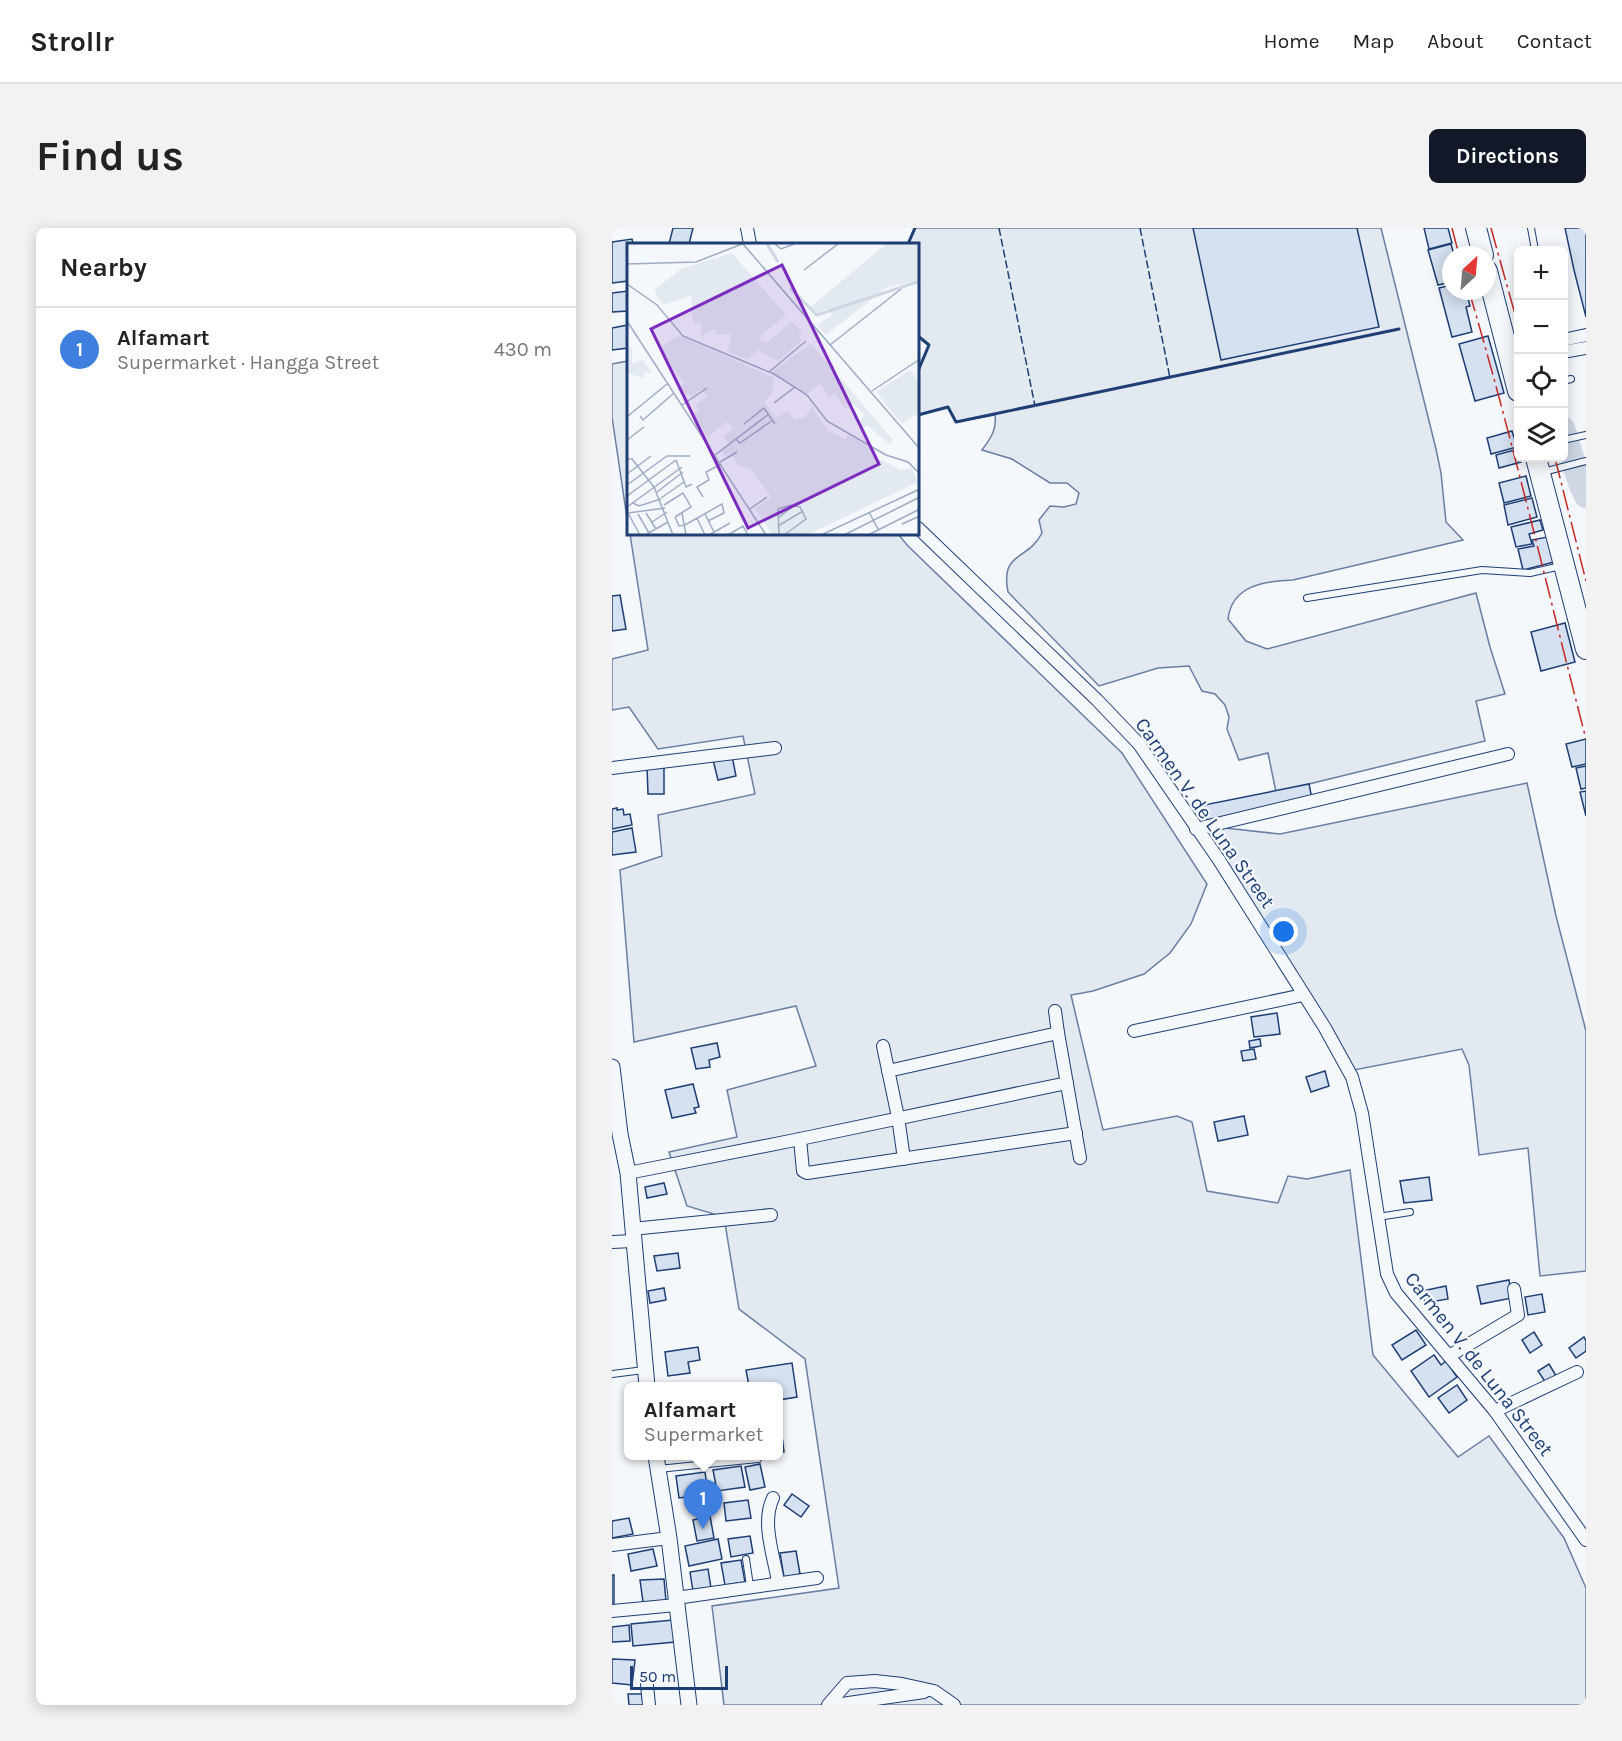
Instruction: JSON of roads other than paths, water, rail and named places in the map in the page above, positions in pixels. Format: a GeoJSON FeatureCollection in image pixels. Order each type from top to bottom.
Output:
{"type":"FeatureCollection","features":[{"type":"Feature","properties":{"kind":"highway"},"geometry":{"type":"LineString","coordinates":[[1476,228],[1481,246]]}},
{"type":"Feature","properties":{"kind":"highway"},"geometry":{"type":"LineString","coordinates":[[1496,299],[1514,356]]}},
{"type":"Feature","properties":{"kind":"highway"},"geometry":{"type":"LineString","coordinates":[[1538,465],[1586,649]]}},
{"type":"Feature","properties":{"kind":"street"},"geometry":{"type":"LineString","coordinates":[[747,228],[750,243]]}},
{"type":"Feature","properties":{"kind":"street"},"geometry":{"type":"LineString","coordinates":[[1568,339],[1586,335]]}},
{"type":"Feature","properties":{"kind":"street"},"geometry":{"type":"LineString","coordinates":[[1568,350],[1586,348]]}},
{"type":"Feature","properties":{"kind":"street","name":"Carmen V. de Luna Street"},"geometry":{"type":"LineString","coordinates":[[920,530],[1132,736],[1219,860],[1325,1028],[1352,1077],[1362,1113],[1387,1274],[1396,1293],[1496,1412],[1586,1540]]}},
{"type":"Feature","properties":{"kind":"street"},"geometry":{"type":"LineString","coordinates":[[612,768],[776,748]]}},
{"type":"Feature","properties":{"kind":"street"},"geometry":{"type":"LineString","coordinates":[[1196,829],[1508,754]]}},
{"type":"Feature","properties":{"kind":"street"},"geometry":{"type":"LineString","coordinates":[[1134,1031],[1304,995]]}},
{"type":"Feature","properties":{"kind":"street"},"geometry":{"type":"LineString","coordinates":[[1055,1011],[1080,1158]]}},
{"type":"Feature","properties":{"kind":"street"},"geometry":{"type":"LineString","coordinates":[[888,1071],[1058,1033]]}},
{"type":"Feature","properties":{"kind":"street"},"geometry":{"type":"LineString","coordinates":[[883,1046],[904,1159]]}},
{"type":"Feature","properties":{"kind":"street"},"geometry":{"type":"LineString","coordinates":[[612,1067],[620,1134],[628,1173],[646,1382]]}},
{"type":"Feature","properties":{"kind":"street"},"geometry":{"type":"LineString","coordinates":[[628,1173],[1067,1083]]}},
{"type":"Feature","properties":{"kind":"street"},"geometry":{"type":"LineString","coordinates":[[800,1139],[803,1171],[807,1173],[1076,1133]]}},
{"type":"Feature","properties":{"kind":"street"},"geometry":{"type":"LineString","coordinates":[[612,1242],[632,1235],[771,1215]]}},
{"type":"Feature","properties":{"kind":"street"},"geometry":{"type":"LineString","coordinates":[[1449,1356],[1518,1315],[1514,1289]]}},
{"type":"Feature","properties":{"kind":"street"},"geometry":{"type":"LineString","coordinates":[[1496,1412],[1576,1372]]}},
{"type":"Feature","properties":{"kind":"street"},"geometry":{"type":"LineString","coordinates":[[657,1462],[669,1538],[689,1705]]}},
{"type":"Feature","properties":{"kind":"street"},"geometry":{"type":"LineString","coordinates":[[773,1498],[768,1518],[778,1582]]}},
{"type":"Feature","properties":{"kind":"street"},"geometry":{"type":"LineString","coordinates":[[612,1545],[669,1538]]}},
{"type":"Feature","properties":{"kind":"street"},"geometry":{"type":"LineString","coordinates":[[612,1611],[676,1602],[750,1586],[817,1578]]}},
{"type":"Feature","properties":{"kind":"street"},"geometry":{"type":"LineString","coordinates":[[828,1705],[847,1683],[875,1681],[934,1691],[954,1705]]}},
{"type":"Feature","properties":{"kind":"street"},"geometry":{"type":"LineString","coordinates":[[647,1685],[649,1705]]}},
{"type":"Feature","properties":{"kind":"street"},"geometry":{"type":"LineString","coordinates":[[835,1705],[934,1691]]}},
{"type":"Feature","properties":{"kind":"lane"},"geometry":{"type":"LineString","coordinates":[[1530,228],[1534,246]]}},
{"type":"Feature","properties":{"kind":"lane"},"geometry":{"type":"LineString","coordinates":[[1568,439],[1584,436]]}},
{"type":"Feature","properties":{"kind":"lane"},"geometry":{"type":"LineString","coordinates":[[1538,465],[1560,468],[1586,461]]}},
{"type":"Feature","properties":{"kind":"lane"},"geometry":{"type":"LineString","coordinates":[[1307,598],[1482,570],[1530,573],[1564,566]]}},
{"type":"Feature","properties":{"kind":"lane"},"geometry":{"type":"LineString","coordinates":[[1378,1217],[1410,1212]]}},
{"type":"Feature","properties":{"kind":"lane"},"geometry":{"type":"LineString","coordinates":[[612,1374],[645,1370]]}},
{"type":"Feature","properties":{"kind":"lane"},"geometry":{"type":"LineString","coordinates":[[657,1462],[724,1460]]}},
{"type":"Feature","properties":{"kind":"lane"},"geometry":{"type":"LineString","coordinates":[[746,1559],[750,1586]]}},
{"type":"Feature","properties":{"kind":"waterway"},"geometry":{"type":"LineString","coordinates":[[1568,444],[1586,496]]}},
{"type":"Feature","properties":{"kind":"place","name":"Alfamart"},"geometry":{"type":"Point","coordinates":[703,1529]}}]}
